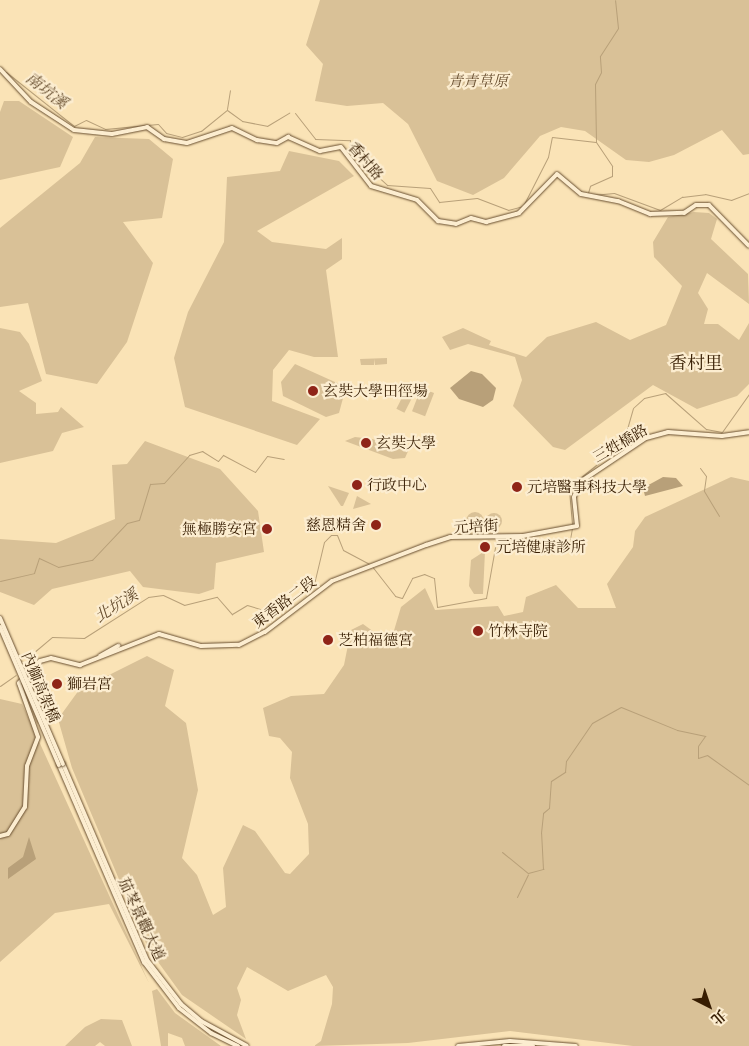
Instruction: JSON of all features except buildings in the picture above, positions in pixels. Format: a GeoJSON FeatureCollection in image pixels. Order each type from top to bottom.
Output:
{"type":"FeatureCollection","features":[{"type":"Feature","properties":{"kind":"street","name":"香村路"},"geometry":{"type":"LineString","coordinates":[[0,69],[31,102],[74,130],[112,134],[147,127],[164,139],[187,143],[232,128],[257,140],[277,143],[288,137],[320,151],[341,147],[371,186],[417,200],[438,221],[456,224],[471,218],[486,222],[519,213],[556,174],[581,194],[618,201],[650,214],[684,213],[696,204],[709,204],[749,246]]}},
{"type":"Feature","properties":{"kind":"street","name":"三姓橋路"},"geometry":{"type":"LineString","coordinates":[[576,526],[574,497],[580,482],[630,447],[668,432],[722,436],[749,432]]}},
{"type":"Feature","properties":{"kind":"street","name":"元培街"},"geometry":{"type":"LineString","coordinates":[[378,564],[388,562],[450,537],[523,536],[576,526]]}},
{"type":"Feature","properties":{"kind":"street","name":"東香路二段"},"geometry":{"type":"LineString","coordinates":[[0,836],[8,834],[24,807],[27,766],[38,737],[19,683],[46,658],[73,666],[153,634],[198,646],[225,647],[260,635],[332,581],[354,571],[378,564]]}},
{"type":"Feature","properties":{"kind":"street","name":"內獅高架橋"},"geometry":{"type":"LineString","coordinates":[[0,618],[61,765]]}},
{"type":"Feature","properties":{"kind":"street","name":"內獅高架橋"},"geometry":{"type":"LineString","coordinates":[[0,627],[61,765]]}},
{"type":"Feature","properties":{"kind":"street","name":"茄苳景觀大道"},"geometry":{"type":"LineString","coordinates":[[61,765],[144,962],[179,1008],[211,1033],[238,1046]]}},
{"type":"Feature","properties":{"kind":"street","name":"茄苳景觀大道"},"geometry":{"type":"LineString","coordinates":[[61,765],[147,960],[181,1004],[201,1021],[247,1046]]}},
{"type":"Feature","properties":{"kind":"street"},"geometry":{"type":"LineString","coordinates":[[458,1046],[510,1041],[576,1046]]}},
{"type":"Feature","properties":{"kind":"street"},"geometry":{"type":"LineString","coordinates":[[504,1046],[533,1046]]}},
{"type":"Feature","properties":{"kind":"green space","name":"青青草原"},"geometry":{"type":"Polygon","coordinates":[[[320,0],[749,0],[749,154],[743,155],[722,130],[674,155],[649,162],[626,160],[585,131],[561,127],[540,136],[504,178],[473,195],[437,181],[408,124],[383,103],[347,106],[315,101],[323,64],[306,45],[320,0]]]}},
{"type":"Feature","properties":{"kind":"green space"},"geometry":{"type":"Polygon","coordinates":[[[4,101],[19,101],[73,137],[60,167],[0,180],[0,112],[4,101]]]}},
{"type":"Feature","properties":{"kind":"green space"},"geometry":{"type":"Polygon","coordinates":[[[95,137],[149,139],[173,159],[162,218],[123,222],[153,263],[127,342],[97,384],[46,374],[28,303],[0,307],[0,228],[80,163],[95,137]]]}},
{"type":"Feature","properties":{"kind":"green space"},"geometry":{"type":"Polygon","coordinates":[[[289,151],[339,161],[354,176],[257,231],[272,242],[326,249],[342,238],[342,259],[326,270],[338,357],[314,357],[289,350],[273,370],[272,401],[320,419],[297,445],[185,407],[174,358],[188,312],[224,242],[227,177],[280,171],[289,151]]]}},
{"type":"Feature","properties":{"kind":"green space"},"geometry":{"type":"Polygon","coordinates":[[[694,212],[709,213],[717,219],[711,239],[748,274],[749,304],[707,273],[698,293],[708,309],[704,324],[718,324],[739,340],[749,323],[749,384],[737,396],[697,409],[653,385],[565,450],[553,447],[513,406],[522,380],[515,357],[468,344],[450,350],[442,337],[463,328],[491,341],[489,345],[526,357],[547,337],[596,322],[630,340],[666,325],[682,286],[654,257],[653,242],[668,217],[694,212]]]}},
{"type":"Feature","properties":{"kind":"green space"},"geometry":{"type":"Polygon","coordinates":[[[0,328],[20,332],[29,344],[42,381],[19,391],[36,403],[36,414],[58,412],[61,407],[84,427],[62,433],[53,451],[0,463],[0,328]]]}},
{"type":"Feature","properties":{"kind":"green space"},"geometry":{"type":"Polygon","coordinates":[[[387,358],[387,364],[375,365],[374,359],[374,365],[361,365],[360,359],[387,358]]]}},
{"type":"Feature","properties":{"kind":"green space","name":"玄奘大學田徑場"},"geometry":{"type":"Polygon","coordinates":[[[295,364],[346,387],[339,413],[326,417],[283,396],[281,382],[295,364]]]}},
{"type":"Feature","properties":{"kind":"green space"},"geometry":{"type":"Polygon","coordinates":[[[410,382],[418,386],[404,413],[396,409],[410,382]]]}},
{"type":"Feature","properties":{"kind":"green space"},"geometry":{"type":"Polygon","coordinates":[[[421,388],[434,393],[425,416],[412,411],[421,388]]]}},
{"type":"Feature","properties":{"kind":"green space"},"geometry":{"type":"Polygon","coordinates":[[[355,437],[372,439],[409,449],[405,458],[393,459],[345,441],[355,437]]]}},
{"type":"Feature","properties":{"kind":"green space"},"geometry":{"type":"Polygon","coordinates":[[[145,441],[220,469],[258,511],[264,552],[216,563],[214,589],[199,594],[143,587],[130,571],[52,589],[34,605],[0,592],[0,539],[56,543],[115,519],[112,465],[127,464],[145,441]]]}},
{"type":"Feature","properties":{"kind":"green space"},"geometry":{"type":"Polygon","coordinates":[[[731,477],[749,481],[749,1046],[633,1046],[510,1031],[408,1043],[314,1046],[321,1041],[332,1004],[333,987],[326,975],[288,991],[247,967],[237,988],[241,1000],[237,1015],[246,1039],[182,995],[148,948],[72,768],[58,719],[79,690],[147,656],[174,670],[165,706],[186,723],[198,790],[182,858],[197,875],[213,915],[226,907],[223,868],[243,825],[255,831],[285,873],[290,874],[309,854],[308,824],[290,778],[292,752],[280,738],[269,736],[263,708],[291,696],[324,694],[344,665],[351,630],[363,624],[374,632],[379,648],[390,644],[401,607],[425,588],[435,610],[498,606],[504,616],[523,612],[526,597],[556,585],[578,608],[616,608],[607,584],[633,547],[635,531],[645,517],[731,477]]]}},
{"type":"Feature","properties":{"kind":"green space"},"geometry":{"type":"Polygon","coordinates":[[[328,486],[349,493],[343,506],[341,506],[328,486]]]}},
{"type":"Feature","properties":{"kind":"green space"},"geometry":{"type":"Polygon","coordinates":[[[357,496],[371,504],[353,509],[357,496]]]}},
{"type":"Feature","properties":{"kind":"green space"},"geometry":{"type":"Polygon","coordinates":[[[475,512],[481,515],[484,521],[481,527],[475,530],[469,527],[466,521],[469,515],[475,512]]]}},
{"type":"Feature","properties":{"kind":"green space"},"geometry":{"type":"Polygon","coordinates":[[[494,513],[502,521],[494,529],[486,521],[494,513]]]}},
{"type":"Feature","properties":{"kind":"green space"},"geometry":{"type":"Polygon","coordinates":[[[485,551],[483,594],[474,594],[469,586],[471,560],[485,551]]]}},
{"type":"Feature","properties":{"kind":"green space"},"geometry":{"type":"Polygon","coordinates":[[[34,687],[48,719],[37,724],[23,692],[34,687]]]}},
{"type":"Feature","properties":{"kind":"green space"},"geometry":{"type":"Polygon","coordinates":[[[0,699],[22,704],[149,983],[109,904],[55,913],[0,962],[0,699]]]}},
{"type":"Feature","properties":{"kind":"green space"},"geometry":{"type":"Polygon","coordinates":[[[157,989],[175,1013],[221,1046],[185,1046],[182,1038],[168,1033],[168,1046],[161,1046],[152,991],[157,989]]]}},
{"type":"Feature","properties":{"kind":"green space"},"geometry":{"type":"Polygon","coordinates":[[[101,1019],[122,1020],[132,1046],[105,1046],[100,1042],[95,1046],[65,1046],[85,1027],[101,1019]]]}},
{"type":"Feature","properties":{"kind":"shaded area"},"geometry":{"type":"Polygon","coordinates":[[[471,371],[482,374],[496,388],[493,400],[483,407],[459,399],[450,388],[471,371]]]}},
{"type":"Feature","properties":{"kind":"shaded area"},"geometry":{"type":"Polygon","coordinates":[[[663,477],[676,478],[683,486],[645,496],[643,488],[663,477]]]}},
{"type":"Feature","properties":{"kind":"shaded area"},"geometry":{"type":"Polygon","coordinates":[[[29,837],[36,859],[8,879],[8,868],[23,857],[29,837]]]}},
{"type":"Feature","properties":{"kind":"waterway"},"geometry":{"type":"LineString","coordinates":[[596,142],[595,84],[601,72],[600,56],[618,28],[615,0]]}},
{"type":"Feature","properties":{"kind":"waterway","name":"南坑溪"},"geometry":{"type":"LineString","coordinates":[[6,72],[74,126],[86,120],[105,129],[158,124],[166,133],[182,137],[201,131],[227,110],[242,121],[267,126],[289,113]]}},
{"type":"Feature","properties":{"kind":"waterway"},"geometry":{"type":"LineString","coordinates":[[227,109],[230,90]]}},
{"type":"Feature","properties":{"kind":"waterway","name":"南坑溪"},"geometry":{"type":"LineString","coordinates":[[295,113],[315,139],[350,140],[349,150],[387,185],[430,188],[439,202],[477,198],[508,210],[523,206],[548,157],[552,137],[596,142],[612,166],[612,176],[590,186],[588,193]]}},
{"type":"Feature","properties":{"kind":"waterway","name":"南坑溪"},"geometry":{"type":"LineString","coordinates":[[592,195],[614,193],[660,210],[682,197],[705,194],[731,200],[749,193]]}},
{"type":"Feature","properties":{"kind":"waterway","name":"北坑溪"},"geometry":{"type":"LineString","coordinates":[[572,524],[569,487],[623,443],[633,408],[644,398],[665,393],[706,429],[722,432],[749,394]]}},
{"type":"Feature","properties":{"kind":"waterway"},"geometry":{"type":"LineString","coordinates":[[0,581],[34,573],[39,558],[58,567],[92,560],[127,523],[139,520],[150,484],[164,483],[189,455],[202,451],[218,461],[223,455],[255,472],[267,456],[284,459]]}},
{"type":"Feature","properties":{"kind":"waterway"},"geometry":{"type":"LineString","coordinates":[[700,468],[706,476],[704,491],[719,516]]}},
{"type":"Feature","properties":{"kind":"waterway","name":"北坑溪"},"geometry":{"type":"LineString","coordinates":[[28,665],[33,653],[52,637],[84,638],[148,597],[163,595],[184,605],[217,597],[232,614],[247,605],[274,613],[314,584],[324,542],[331,535],[337,535],[343,550],[371,565],[395,596],[402,598],[412,578],[424,574],[434,578],[437,607],[486,598],[496,542],[569,545],[572,528]]}},
{"type":"Feature","properties":{"kind":"waterway","name":"北坑溪"},"geometry":{"type":"LineString","coordinates":[[0,686],[16,675]]}},
{"type":"Feature","properties":{"kind":"waterway"},"geometry":{"type":"LineString","coordinates":[[502,852],[528,873],[543,869],[541,833],[543,813],[549,808],[551,781],[565,772],[566,761],[592,723],[621,707],[677,730],[705,736],[698,746],[698,758],[707,755],[749,785]]}},
{"type":"Feature","properties":{"kind":"waterway"},"geometry":{"type":"LineString","coordinates":[[517,897],[528,874]]}},
{"type":"Feature","properties":{"kind":"place","name":"玄奘大學田徑場"},"geometry":{"type":"Point","coordinates":[313,391]}},
{"type":"Feature","properties":{"kind":"place","name":"玄奘大學"},"geometry":{"type":"Point","coordinates":[366,443]}},
{"type":"Feature","properties":{"kind":"place","name":"行政中心"},"geometry":{"type":"Point","coordinates":[357,485]}},
{"type":"Feature","properties":{"kind":"place","name":"元培醫事科技大學"},"geometry":{"type":"Point","coordinates":[517,487]}},
{"type":"Feature","properties":{"kind":"place","name":"慈恩精舍"},"geometry":{"type":"Point","coordinates":[376,525]}},
{"type":"Feature","properties":{"kind":"place","name":"無極勝安宮"},"geometry":{"type":"Point","coordinates":[267,529]}},
{"type":"Feature","properties":{"kind":"place","name":"元培健康診所"},"geometry":{"type":"Point","coordinates":[485,547]}},
{"type":"Feature","properties":{"kind":"place","name":"竹林寺院"},"geometry":{"type":"Point","coordinates":[478,631]}},
{"type":"Feature","properties":{"kind":"place","name":"芝柏福德宮"},"geometry":{"type":"Point","coordinates":[328,640]}},
{"type":"Feature","properties":{"kind":"place","name":"獅岩宮"},"geometry":{"type":"Point","coordinates":[57,684]}},
{"type":"Feature","properties":{"kind":"district","name":"香村里"},"geometry":{"type":"Point","coordinates":[696,363]}}]}
